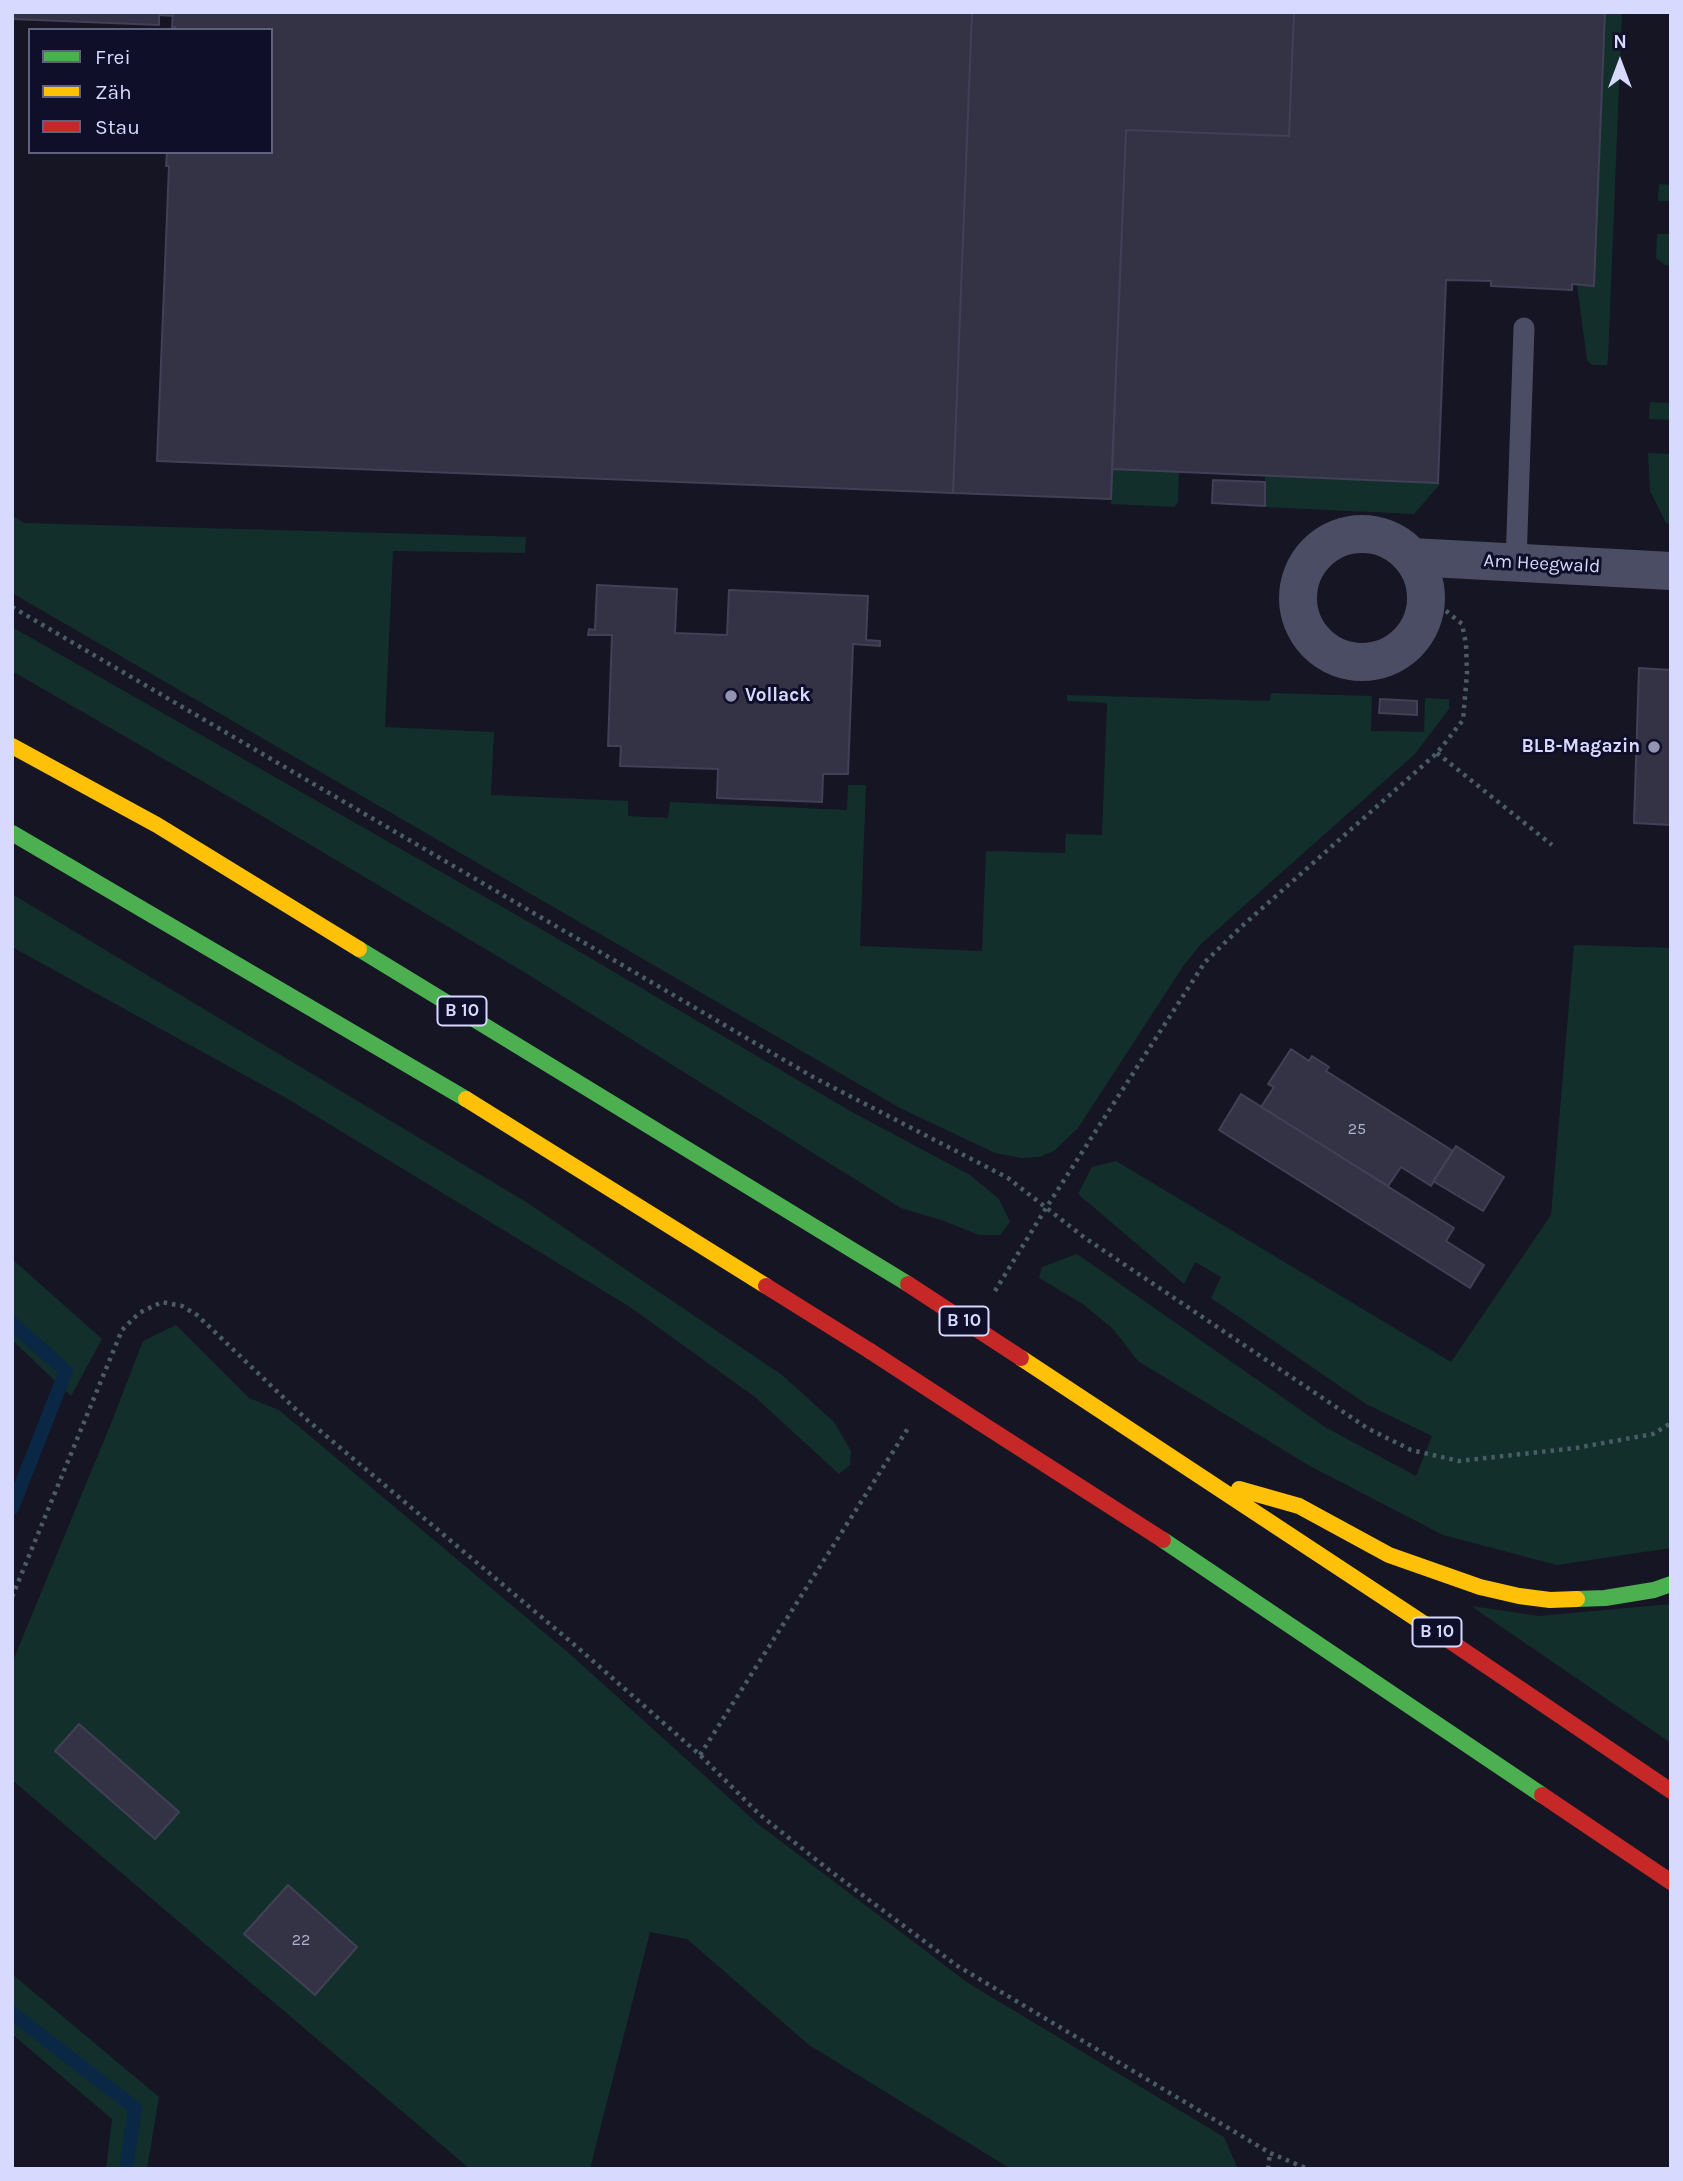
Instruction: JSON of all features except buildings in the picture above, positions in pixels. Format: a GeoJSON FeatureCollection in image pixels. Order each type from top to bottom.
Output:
{"type":"FeatureCollection","features":[{"type":"Feature","properties":{"kind":"highway","name":"B 10"},"geometry":{"type":"LineString","coordinates":[[12,746],[157,825],[908,1284],[1511,1681],[1671,1791]]}},
{"type":"Feature","properties":{"kind":"highway"},"geometry":{"type":"LineString","coordinates":[[12,833],[419,1070],[870,1351],[1183,1553],[1671,1882]]}},
{"type":"Feature","properties":{"kind":"highway"},"geometry":{"type":"LineString","coordinates":[[1200,1478],[1299,1506],[1389,1555],[1480,1587],[1519,1596],[1550,1601],[1605,1598],[1654,1590],[1671,1584]]}},
{"type":"Feature","properties":{"kind":"street","name":"Am Heegwald"},"geometry":{"type":"LineString","coordinates":[[1427,595],[1424,616],[1416,635],[1401,649],[1383,659],[1362,663],[1342,659],[1323,649],[1310,635],[1301,617],[1298,598],[1301,578],[1310,561],[1324,547],[1342,537],[1360,534],[1380,537],[1398,545],[1412,557],[1671,571]]}},
{"type":"Feature","properties":{"kind":"street"},"geometry":{"type":"LineString","coordinates":[[1412,557],[1422,575],[1427,595]]}},
{"type":"Feature","properties":{"kind":"lane"},"geometry":{"type":"LineString","coordinates":[[1516,563],[1524,328]]}},
{"type":"Feature","properties":{"kind":"path"},"geometry":{"type":"LineString","coordinates":[[1012,1263],[1205,962],[1437,753],[1463,720],[1467,673],[1462,624],[1427,595]]}},
{"type":"Feature","properties":{"kind":"path"},"geometry":{"type":"LineString","coordinates":[[12,607],[813,1077],[1007,1178],[1084,1238],[1367,1428],[1411,1451],[1459,1461],[1576,1448],[1653,1434],[1671,1423]]}},
{"type":"Feature","properties":{"kind":"path"},"geometry":{"type":"LineString","coordinates":[[1437,753],[1552,845]]}},
{"type":"Feature","properties":{"kind":"path"},"geometry":{"type":"LineString","coordinates":[[12,1597],[122,1331],[139,1313],[162,1302],[182,1306],[197,1315],[306,1419],[577,1647],[699,1755],[759,1814],[828,1870],[956,1965],[1270,2153],[1308,2169]]}},
{"type":"Feature","properties":{"kind":"path"},"geometry":{"type":"LineString","coordinates":[[699,1755],[872,1487]]}},
{"type":"Feature","properties":{"kind":"path"},"geometry":{"type":"LineString","coordinates":[[1268,2169],[1270,2153]]}},
{"type":"Feature","properties":{"kind":"green space"},"geometry":{"type":"Polygon","coordinates":[[[1605,12],[1622,12],[1608,359],[1607,365],[1592,365],[1587,360],[1577,285],[1594,285],[1605,12]]]}},
{"type":"Feature","properties":{"kind":"green space"},"geometry":{"type":"Polygon","coordinates":[[[1659,184],[1671,185],[1671,201],[1658,201],[1659,184]]]}},
{"type":"Feature","properties":{"kind":"green space"},"geometry":{"type":"Polygon","coordinates":[[[1657,234],[1671,234],[1671,266],[1656,258],[1657,234]]]}},
{"type":"Feature","properties":{"kind":"green space"},"geometry":{"type":"Polygon","coordinates":[[[1650,402],[1671,403],[1671,420],[1649,419],[1650,402]]]}},
{"type":"Feature","properties":{"kind":"green space"},"geometry":{"type":"Polygon","coordinates":[[[1648,453],[1671,454],[1671,524],[1666,523],[1650,491],[1648,453]]]}},
{"type":"Feature","properties":{"kind":"green space"},"geometry":{"type":"Polygon","coordinates":[[[1112,469],[1179,472],[1178,502],[1174,507],[1111,504],[1112,469]]]}},
{"type":"Feature","properties":{"kind":"green space"},"geometry":{"type":"Polygon","coordinates":[[[1265,476],[1441,483],[1414,514],[1264,507],[1265,476]]]}},
{"type":"Feature","properties":{"kind":"green space"},"geometry":{"type":"Polygon","coordinates":[[[12,515],[24,523],[526,537],[525,553],[393,551],[385,727],[494,732],[491,795],[628,801],[628,816],[668,818],[670,802],[847,810],[848,785],[866,785],[860,946],[982,951],[986,851],[1065,853],[1066,834],[1102,835],[1107,703],[1067,701],[1067,695],[1270,701],[1271,693],[1372,696],[1371,731],[1424,732],[1425,698],[1449,699],[1449,709],[1415,754],[1201,944],[1184,965],[1078,1128],[1054,1151],[1039,1157],[1022,1158],[995,1153],[900,1108],[12,593],[12,515]]]}},
{"type":"Feature","properties":{"kind":"green space"},"geometry":{"type":"Polygon","coordinates":[[[12,627],[541,929],[852,1112],[970,1175],[999,1199],[1010,1222],[1000,1235],[979,1235],[901,1208],[524,972],[12,671],[12,627]]]}},
{"type":"Feature","properties":{"kind":"green space"},"geometry":{"type":"Polygon","coordinates":[[[12,894],[526,1202],[782,1375],[834,1422],[851,1451],[850,1465],[839,1474],[755,1397],[630,1307],[288,1099],[12,947],[12,894]]]}},
{"type":"Feature","properties":{"kind":"green space"},"geometry":{"type":"Polygon","coordinates":[[[1574,945],[1671,948],[1671,1548],[1557,1565],[1443,1535],[1308,1465],[1138,1361],[1113,1329],[1083,1304],[1039,1278],[1042,1267],[1077,1254],[1325,1427],[1416,1476],[1432,1436],[1366,1404],[1211,1298],[1221,1277],[1195,1262],[1184,1284],[1078,1194],[1092,1167],[1116,1161],[1451,1362],[1551,1215],[1574,945]]]}},
{"type":"Feature","properties":{"kind":"green space"},"geometry":{"type":"Polygon","coordinates":[[[12,1259],[102,1339],[71,1396],[12,1340],[12,1259]]]}},
{"type":"Feature","properties":{"kind":"green space"},"geometry":{"type":"Polygon","coordinates":[[[176,1325],[249,1398],[279,1410],[571,1655],[758,1824],[968,1983],[1224,2137],[1238,2169],[1011,2169],[809,2045],[687,1939],[650,1932],[590,2169],[470,2169],[12,1780],[12,1663],[143,1341],[176,1325]]]}},
{"type":"Feature","properties":{"kind":"green space"},"geometry":{"type":"Polygon","coordinates":[[[1671,1604],[1671,1743],[1471,1606],[1539,1616],[1671,1604]]]}},
{"type":"Feature","properties":{"kind":"green space"},"geometry":{"type":"Polygon","coordinates":[[[12,1974],[159,2097],[147,2169],[106,2169],[112,2119],[12,2034],[12,1974]]]}},
{"type":"Feature","properties":{"kind":"waterway"},"geometry":{"type":"LineString","coordinates":[[12,1323],[66,1371],[12,1508]]}},
{"type":"Feature","properties":{"kind":"waterway"},"geometry":{"type":"LineString","coordinates":[[12,2013],[135,2108],[126,2169]]}},
{"type":"Feature","properties":{"kind":"traffic: fast"},"geometry":{"type":"LineString","coordinates":[[12,833],[466,1099]]}},
{"type":"Feature","properties":{"kind":"traffic: fast"},"geometry":{"type":"LineString","coordinates":[[359,949],[908,1284]]}},
{"type":"Feature","properties":{"kind":"traffic: fast"},"geometry":{"type":"LineString","coordinates":[[1163,1540],[1542,1795]]}},
{"type":"Feature","properties":{"kind":"traffic: fast"},"geometry":{"type":"LineString","coordinates":[[1577,1599],[1605,1598],[1654,1590],[1671,1584]]}},
{"type":"Feature","properties":{"kind":"traffic: slow"},"geometry":{"type":"LineString","coordinates":[[12,746],[157,825],[359,949]]}},
{"type":"Feature","properties":{"kind":"traffic: slow"},"geometry":{"type":"LineString","coordinates":[[466,1099],[766,1286]]}},
{"type":"Feature","properties":{"kind":"traffic: slow"},"geometry":{"type":"LineString","coordinates":[[1021,1358],[1435,1631]]}},
{"type":"Feature","properties":{"kind":"traffic: slow"},"geometry":{"type":"LineString","coordinates":[[1239,1489],[1299,1506],[1389,1555],[1480,1587],[1550,1600],[1577,1599]]}},
{"type":"Feature","properties":{"kind":"traffic: jam"},"geometry":{"type":"LineString","coordinates":[[908,1284],[1021,1358]]}},
{"type":"Feature","properties":{"kind":"traffic: jam"},"geometry":{"type":"LineString","coordinates":[[766,1286],[870,1351]]}},
{"type":"Feature","properties":{"kind":"traffic: jam"},"geometry":{"type":"LineString","coordinates":[[870,1351],[979,1422]]}},
{"type":"Feature","properties":{"kind":"traffic: jam"},"geometry":{"type":"LineString","coordinates":[[979,1422],[1163,1540]]}},
{"type":"Feature","properties":{"kind":"traffic: jam"},"geometry":{"type":"LineString","coordinates":[[1435,1631],[1671,1791]]}},
{"type":"Feature","properties":{"kind":"traffic: jam"},"geometry":{"type":"LineString","coordinates":[[1542,1795],[1671,1882]]}},
{"type":"Feature","properties":{"kind":"place","name":"Vollack"},"geometry":{"type":"Point","coordinates":[731,696]}},
{"type":"Feature","properties":{"kind":"place","name":"BLB-Magazin"},"geometry":{"type":"Point","coordinates":[1654,747]}}]}
